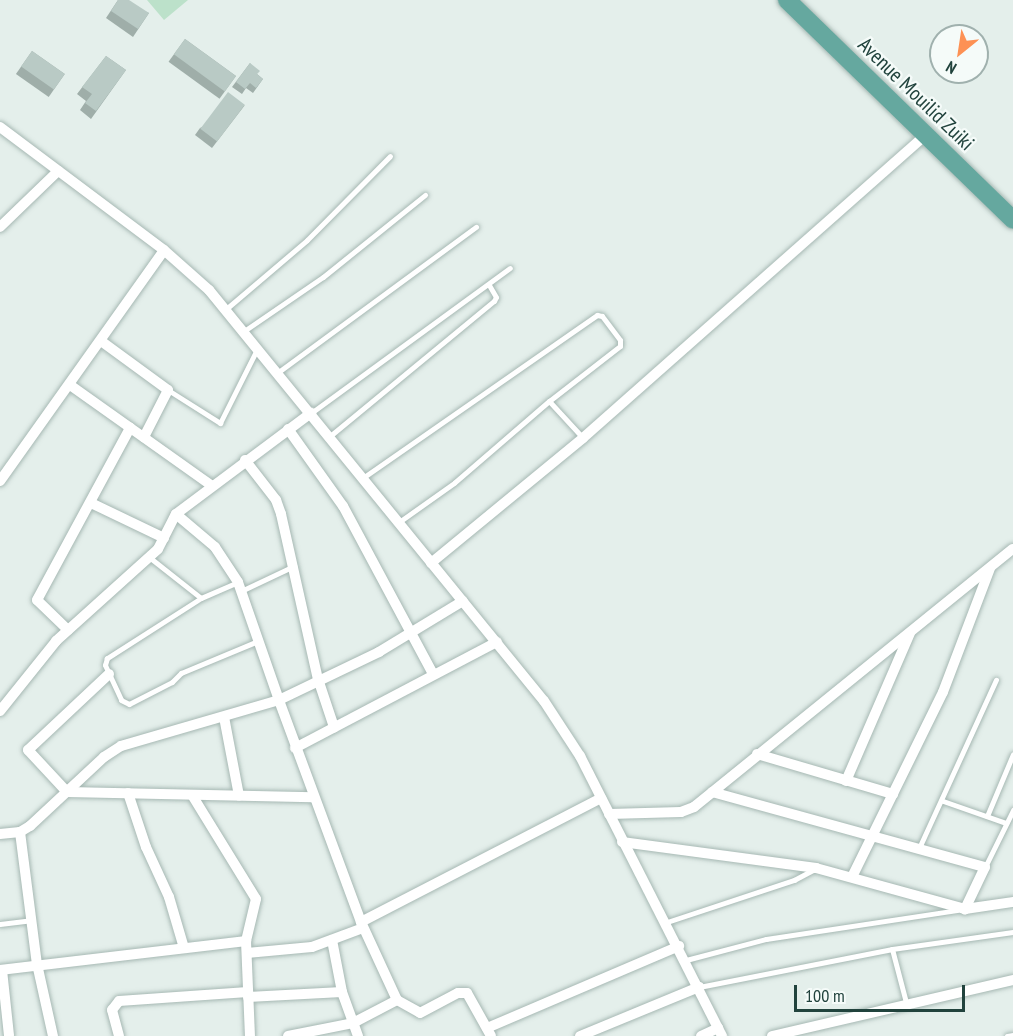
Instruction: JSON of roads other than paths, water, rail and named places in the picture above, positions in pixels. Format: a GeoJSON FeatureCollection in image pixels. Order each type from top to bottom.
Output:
{"type":"FeatureCollection","features":[{"type":"Feature","properties":{"kind":"main road","name":"Avenue Mouilid Zuiki"},"geometry":{"type":"LineString","coordinates":[[787,0],[1013,220]]}},
{"type":"Feature","properties":{"kind":"street"},"geometry":{"type":"LineString","coordinates":[[0,128],[164,250],[226,309],[364,477],[565,729],[622,842],[667,922],[720,1032],[701,1036]]}},
{"type":"Feature","properties":{"kind":"street"},"geometry":{"type":"LineString","coordinates":[[431,563],[583,438],[926,135]]}},
{"type":"Feature","properties":{"kind":"street"},"geometry":{"type":"LineString","coordinates":[[0,227],[58,171]]}},
{"type":"Feature","properties":{"kind":"street"},"geometry":{"type":"LineString","coordinates":[[0,481],[164,250]]}},
{"type":"Feature","properties":{"kind":"street"},"geometry":{"type":"LineString","coordinates":[[101,341],[168,390],[144,438]]}},
{"type":"Feature","properties":{"kind":"street"},"geometry":{"type":"LineString","coordinates":[[70,385],[212,486]]}},
{"type":"Feature","properties":{"kind":"street"},"geometry":{"type":"LineString","coordinates":[[0,711],[68,630],[149,557],[164,538],[176,514],[245,460],[311,413]]}},
{"type":"Feature","properties":{"kind":"street"},"geometry":{"type":"LineString","coordinates":[[68,630],[37,600],[130,428]]}},
{"type":"Feature","properties":{"kind":"street"},"geometry":{"type":"LineString","coordinates":[[288,429],[343,506],[433,674]]}},
{"type":"Feature","properties":{"kind":"street"},"geometry":{"type":"LineString","coordinates":[[245,460],[276,500],[294,566],[318,679],[334,727]]}},
{"type":"Feature","properties":{"kind":"street"},"geometry":{"type":"LineString","coordinates":[[91,503],[164,538]]}},
{"type":"Feature","properties":{"kind":"street"},"geometry":{"type":"LineString","coordinates":[[176,514],[215,547],[239,586],[313,797],[362,925],[397,1000],[420,1013],[458,993],[466,993],[489,1032],[679,946]]}},
{"type":"Feature","properties":{"kind":"street"},"geometry":{"type":"LineString","coordinates":[[609,814],[681,812],[712,792],[1013,549]]}},
{"type":"Feature","properties":{"kind":"street"},"geometry":{"type":"LineString","coordinates":[[852,877],[943,692],[991,567]]}},
{"type":"Feature","properties":{"kind":"street"},"geometry":{"type":"LineString","coordinates":[[0,834],[20,832],[104,757],[121,746],[279,700],[410,634],[463,602]]}},
{"type":"Feature","properties":{"kind":"street"},"geometry":{"type":"LineString","coordinates":[[846,781],[911,632]]}},
{"type":"Feature","properties":{"kind":"street"},"geometry":{"type":"LineString","coordinates":[[296,748],[497,642]]}},
{"type":"Feature","properties":{"kind":"street"},"geometry":{"type":"LineString","coordinates":[[109,674],[28,750],[67,792],[313,797]]}},
{"type":"Feature","properties":{"kind":"street"},"geometry":{"type":"LineString","coordinates":[[224,717],[240,796]]}},
{"type":"Feature","properties":{"kind":"street"},"geometry":{"type":"LineString","coordinates":[[757,754],[892,794]]}},
{"type":"Feature","properties":{"kind":"street"},"geometry":{"type":"LineString","coordinates":[[712,792],[985,867],[965,909]]}},
{"type":"Feature","properties":{"kind":"street"},"geometry":{"type":"LineString","coordinates":[[128,794],[146,847],[169,897],[184,948]]}},
{"type":"Feature","properties":{"kind":"street"},"geometry":{"type":"LineString","coordinates":[[192,795],[256,899],[246,947],[250,1036]]}},
{"type":"Feature","properties":{"kind":"street"},"geometry":{"type":"LineString","coordinates":[[9,1036],[1,970],[184,948],[312,947],[362,925],[601,798]]}},
{"type":"Feature","properties":{"kind":"street"},"geometry":{"type":"LineString","coordinates":[[20,832],[37,964],[53,1036]]}},
{"type":"Feature","properties":{"kind":"street"},"geometry":{"type":"LineString","coordinates":[[622,842],[816,868],[965,909],[1013,902]]}},
{"type":"Feature","properties":{"kind":"street"},"geometry":{"type":"LineString","coordinates":[[332,940],[342,992],[358,1036]]}},
{"type":"Feature","properties":{"kind":"street"},"geometry":{"type":"LineString","coordinates":[[772,1036],[907,1007],[1013,980]]}},
{"type":"Feature","properties":{"kind":"street"},"geometry":{"type":"LineString","coordinates":[[580,1036],[699,987]]}},
{"type":"Feature","properties":{"kind":"street"},"geometry":{"type":"LineString","coordinates":[[119,1036],[112,1010],[119,1001],[342,992]]}},
{"type":"Feature","properties":{"kind":"street"},"geometry":{"type":"LineString","coordinates":[[288,1036],[353,1023],[397,1000]]}},
{"type":"Feature","properties":{"kind":"lane"},"geometry":{"type":"LineString","coordinates":[[226,309],[306,240],[390,156]]}},
{"type":"Feature","properties":{"kind":"lane"},"geometry":{"type":"LineString","coordinates":[[244,331],[323,277],[425,195]]}},
{"type":"Feature","properties":{"kind":"lane"},"geometry":{"type":"LineString","coordinates":[[277,373],[476,227]]}},
{"type":"Feature","properties":{"kind":"lane"},"geometry":{"type":"LineString","coordinates":[[311,413],[510,268]]}},
{"type":"Feature","properties":{"kind":"lane"},"geometry":{"type":"LineString","coordinates":[[330,436],[494,301],[496,297],[489,285]]}},
{"type":"Feature","properties":{"kind":"lane"},"geometry":{"type":"LineString","coordinates":[[364,477],[597,315],[602,316],[620,340],[620,346],[549,401],[454,483],[399,522]]}},
{"type":"Feature","properties":{"kind":"lane"},"geometry":{"type":"LineString","coordinates":[[168,390],[220,423],[258,347]]}},
{"type":"Feature","properties":{"kind":"lane"},"geometry":{"type":"LineString","coordinates":[[549,401],[583,438]]}},
{"type":"Feature","properties":{"kind":"lane"},"geometry":{"type":"LineString","coordinates":[[149,557],[201,598]]}},
{"type":"Feature","properties":{"kind":"lane"},"geometry":{"type":"LineString","coordinates":[[258,641],[181,673],[172,682],[129,704],[121,700],[109,674],[107,658],[201,598],[294,566]]}},
{"type":"Feature","properties":{"kind":"lane"},"geometry":{"type":"LineString","coordinates":[[919,849],[943,801],[996,680]]}},
{"type":"Feature","properties":{"kind":"lane"},"geometry":{"type":"LineString","coordinates":[[987,816],[1013,754]]}},
{"type":"Feature","properties":{"kind":"lane"},"geometry":{"type":"LineString","coordinates":[[943,801],[1006,823]]}},
{"type":"Feature","properties":{"kind":"lane"},"geometry":{"type":"LineString","coordinates":[[985,867],[1013,810]]}},
{"type":"Feature","properties":{"kind":"lane"},"geometry":{"type":"LineString","coordinates":[[667,922],[794,880],[816,868]]}},
{"type":"Feature","properties":{"kind":"lane"},"geometry":{"type":"LineString","coordinates":[[686,960],[766,939],[965,909]]}},
{"type":"Feature","properties":{"kind":"lane"},"geometry":{"type":"LineString","coordinates":[[0,924],[31,920]]}},
{"type":"Feature","properties":{"kind":"lane"},"geometry":{"type":"LineString","coordinates":[[699,987],[892,949],[1013,932]]}},
{"type":"Feature","properties":{"kind":"lane"},"geometry":{"type":"LineString","coordinates":[[892,949],[907,1007]]}},
{"type":"Feature","properties":{"kind":"lane"},"geometry":{"type":"LineString","coordinates":[[1007,1036],[1013,1035]]}}]}
